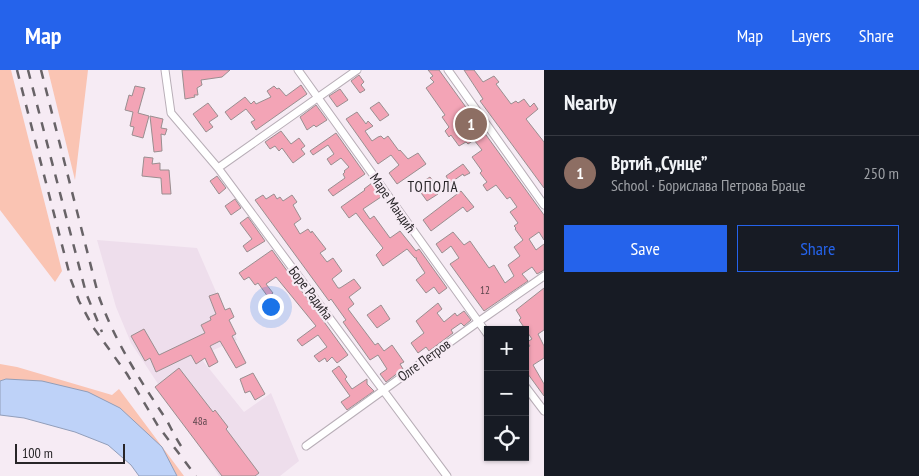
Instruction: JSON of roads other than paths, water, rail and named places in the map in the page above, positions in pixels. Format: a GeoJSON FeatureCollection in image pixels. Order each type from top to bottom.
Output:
{"type":"FeatureCollection","features":[{"type":"Feature","properties":{"kind":"street","name":"Боре Радића"},"geometry":{"type":"LineString","coordinates":[[165,70],[171,113],[218,168],[447,476]]}},
{"type":"Feature","properties":{"kind":"street","name":"Маре Мандић"},"geometry":{"type":"LineString","coordinates":[[298,70],[484,330]]}},
{"type":"Feature","properties":{"kind":"street"},"geometry":{"type":"LineString","coordinates":[[218,168],[358,70]]}},
{"type":"Feature","properties":{"kind":"street"},"geometry":{"type":"LineString","coordinates":[[448,70],[544,205]]}},
{"type":"Feature","properties":{"kind":"street","name":"Олге Петров"},"geometry":{"type":"LineString","coordinates":[[306,446],[544,276]]}},
{"type":"Feature","properties":{"kind":"street"},"geometry":{"type":"LineString","coordinates":[[529,391],[544,411]]}},
{"type":"Feature","properties":{"kind":"water"},"geometry":{"type":"Polygon","coordinates":[[[6,379],[42,381],[88,392],[120,408],[162,447],[177,476],[139,476],[131,465],[108,445],[75,432],[24,418],[0,415],[0,381],[6,379]]]}},
{"type":"Feature","properties":{"kind":"railway"},"geometry":{"type":"LineString","coordinates":[[17,70],[71,280],[79,301],[93,327],[127,374],[158,426],[196,476]]}},
{"type":"Feature","properties":{"kind":"railway"},"geometry":{"type":"LineString","coordinates":[[28,70],[86,293],[102,332]]}},
{"type":"Feature","properties":{"kind":"railway"},"geometry":{"type":"LineString","coordinates":[[41,70],[98,294],[104,311],[128,359],[181,446]]}},
{"type":"Feature","properties":{"kind":"place","name":"Вртић „Сунце”"},"geometry":{"type":"Point","coordinates":[471,124]}},
{"type":"Feature","properties":{"kind":"district","name":"ТОПОЛА"},"geometry":{"type":"Point","coordinates":[433,187]}}]}
